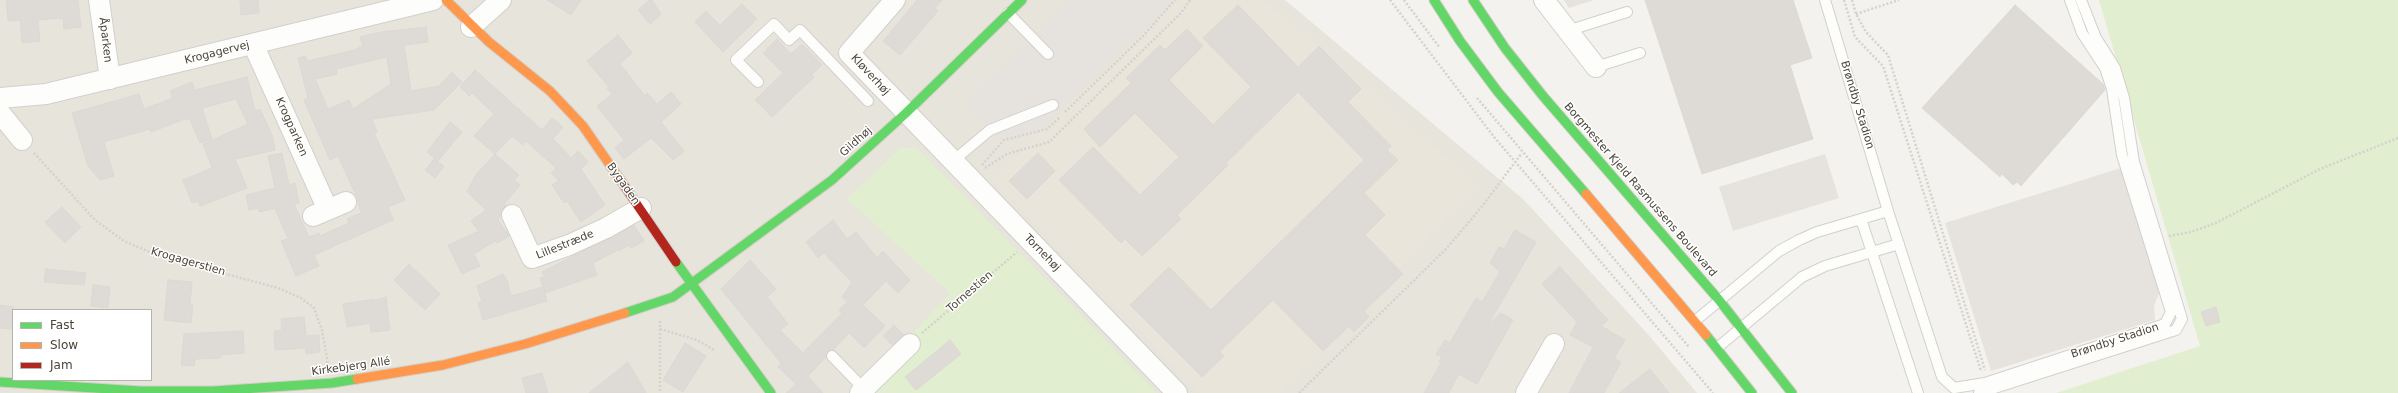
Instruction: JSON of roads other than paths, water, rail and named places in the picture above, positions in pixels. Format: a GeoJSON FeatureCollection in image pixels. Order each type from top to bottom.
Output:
{"type":"FeatureCollection","features":[{"type":"Feature","properties":{"kind":"street","name":"Åparken"},"geometry":{"type":"LineString","coordinates":[[100,0],[110,79]]}},
{"type":"Feature","properties":{"kind":"street","name":"Krogagervej"},"geometry":{"type":"LineString","coordinates":[[0,98],[46,94],[433,0]]}},
{"type":"Feature","properties":{"kind":"street","name":"Bygaden"},"geometry":{"type":"LineString","coordinates":[[446,0],[471,27],[550,91],[583,126],[692,284],[771,393]]}},
{"type":"Feature","properties":{"kind":"street"},"geometry":{"type":"LineString","coordinates":[[471,27],[501,0]]}},
{"type":"Feature","properties":{"kind":"street","name":"Kløverhøj"},"geometry":{"type":"LineString","coordinates":[[895,0],[849,53],[906,113]]}},
{"type":"Feature","properties":{"kind":"street","name":"Gildhøj"},"geometry":{"type":"LineString","coordinates":[[692,284],[832,180],[906,113],[1022,0]]}},
{"type":"Feature","properties":{"kind":"street"},"geometry":{"type":"LineString","coordinates":[[1434,0],[1498,92],[1695,321],[1752,393]]}},
{"type":"Feature","properties":{"kind":"street","name":"Borgmester Kjeld Rasmussens Boulevard"},"geometry":{"type":"LineString","coordinates":[[1473,0],[1505,48],[1543,96],[1720,300],[1792,393]]}},
{"type":"Feature","properties":{"kind":"street"},"geometry":{"type":"LineString","coordinates":[[1544,0],[1596,67]]}},
{"type":"Feature","properties":{"kind":"street","name":"Krogparken"},"geometry":{"type":"LineString","coordinates":[[253,44],[329,209]]}},
{"type":"Feature","properties":{"kind":"street"},"geometry":{"type":"LineString","coordinates":[[0,113],[22,140]]}},
{"type":"Feature","properties":{"kind":"street","name":"Tornehøj"},"geometry":{"type":"LineString","coordinates":[[906,113],[1177,393]]}},
{"type":"Feature","properties":{"kind":"street","name":"Lillestræde"},"geometry":{"type":"LineString","coordinates":[[512,215],[532,258],[588,237],[640,208]]}},
{"type":"Feature","properties":{"kind":"street","name":"Kirkebjerg Allé"},"geometry":{"type":"LineString","coordinates":[[0,382],[149,391],[213,391],[332,383],[443,365],[514,347],[659,302],[673,297],[692,284]]}},
{"type":"Feature","properties":{"kind":"street"},"geometry":{"type":"LineString","coordinates":[[862,391],[910,344]]}},
{"type":"Feature","properties":{"kind":"street"},"geometry":{"type":"LineString","coordinates":[[1526,393],[1554,344]]}},
{"type":"Feature","properties":{"kind":"lane","name":"Brøndby Stadion"},"geometry":{"type":"LineString","coordinates":[[1825,0],[1888,211],[1900,244],[1942,377],[1954,388],[1990,382],[2165,324],[2171,312],[2122,155],[2112,89],[2105,68],[2082,33],[2070,0]]}},
{"type":"Feature","properties":{"kind":"lane","name":"Brøndby Stadion"},"geometry":{"type":"LineString","coordinates":[[1979,393],[2176,330],[2182,319],[2134,162],[2124,98],[2115,68],[2096,38],[2081,0]]}},
{"type":"Feature","properties":{"kind":"lane"},"geometry":{"type":"LineString","coordinates":[[1567,31],[1627,12]]}},
{"type":"Feature","properties":{"kind":"lane"},"geometry":{"type":"LineString","coordinates":[[1008,13],[1048,54]]}},
{"type":"Feature","properties":{"kind":"lane"},"geometry":{"type":"LineString","coordinates":[[758,82],[736,60],[774,24],[789,40],[800,30],[868,101]]}},
{"type":"Feature","properties":{"kind":"lane"},"geometry":{"type":"LineString","coordinates":[[834,66],[849,53]]}},
{"type":"Feature","properties":{"kind":"lane"},"geometry":{"type":"LineString","coordinates":[[1596,67],[1640,53]]}},
{"type":"Feature","properties":{"kind":"lane"},"geometry":{"type":"LineString","coordinates":[[953,161],[990,130],[1053,105]]}},
{"type":"Feature","properties":{"kind":"lane"},"geometry":{"type":"LineString","coordinates":[[1695,321],[1786,247],[1817,232],[1888,211]]}},
{"type":"Feature","properties":{"kind":"lane"},"geometry":{"type":"LineString","coordinates":[[1861,219],[1918,393]]}},
{"type":"Feature","properties":{"kind":"lane"},"geometry":{"type":"LineString","coordinates":[[1717,348],[1802,277],[1825,266],[1900,244]]}},
{"type":"Feature","properties":{"kind":"lane"},"geometry":{"type":"LineString","coordinates":[[832,356],[862,391]]}}]}
